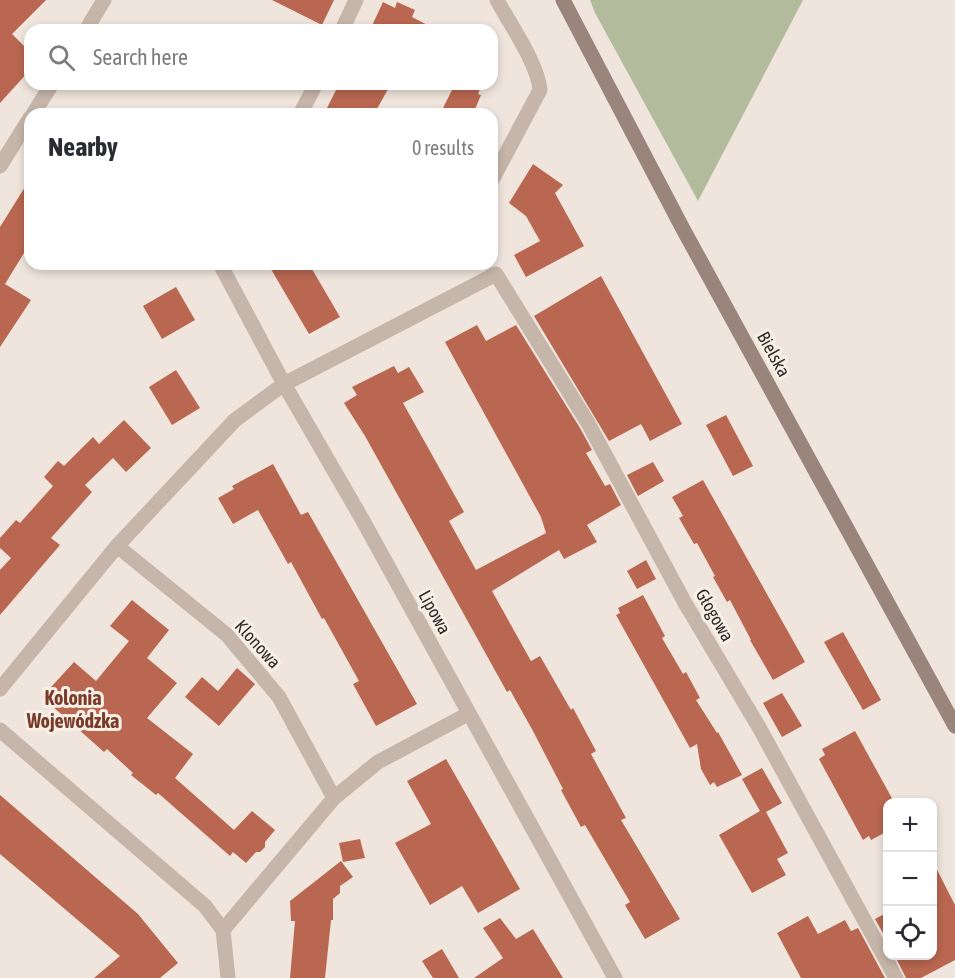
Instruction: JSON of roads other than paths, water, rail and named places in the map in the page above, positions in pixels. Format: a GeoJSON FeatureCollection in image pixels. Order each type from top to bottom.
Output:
{"type":"FeatureCollection","features":[{"type":"Feature","properties":{"kind":"main road","name":"Bielska"},"geometry":{"type":"LineString","coordinates":[[563,0],[683,229],[955,726]]}},
{"type":"Feature","properties":{"kind":"street"},"geometry":{"type":"LineString","coordinates":[[90,24],[105,0]]}},
{"type":"Feature","properties":{"kind":"street"},"geometry":{"type":"LineString","coordinates":[[345,24],[356,0]]}},
{"type":"Feature","properties":{"kind":"street"},"geometry":{"type":"LineString","coordinates":[[497,0],[533,65],[539,79],[540,90],[498,169]]}},
{"type":"Feature","properties":{"kind":"street"},"geometry":{"type":"LineString","coordinates":[[37,108],[48,90]]}},
{"type":"Feature","properties":{"kind":"street"},"geometry":{"type":"LineString","coordinates":[[303,108],[313,90]]}},
{"type":"Feature","properties":{"kind":"street"},"geometry":{"type":"LineString","coordinates":[[0,166],[24,128]]}},
{"type":"Feature","properties":{"kind":"street","name":"Lipowa"},"geometry":{"type":"LineString","coordinates":[[223,270],[284,384],[362,519],[615,978]]}},
{"type":"Feature","properties":{"kind":"street","name":"Głogowa"},"geometry":{"type":"LineString","coordinates":[[284,384],[491,270]]}},
{"type":"Feature","properties":{"kind":"street","name":"Głogowa"},"geometry":{"type":"LineString","coordinates":[[494,270],[588,423],[685,603],[760,729],[896,978]]}},
{"type":"Feature","properties":{"kind":"street"},"geometry":{"type":"LineString","coordinates":[[0,689],[117,546],[235,420],[284,384]]}},
{"type":"Feature","properties":{"kind":"street","name":"Klonowa"},"geometry":{"type":"LineString","coordinates":[[117,546],[227,635],[279,698],[334,798]]}},
{"type":"Feature","properties":{"kind":"street"},"geometry":{"type":"LineString","coordinates":[[223,930],[334,798],[378,762],[468,714]]}},
{"type":"Feature","properties":{"kind":"street"},"geometry":{"type":"LineString","coordinates":[[0,730],[205,906],[223,930],[228,978]]}},
{"type":"Feature","properties":{"kind":"district","name":"Kolonia Wojewódzka"},"geometry":{"type":"Point","coordinates":[73,708]}}]}
